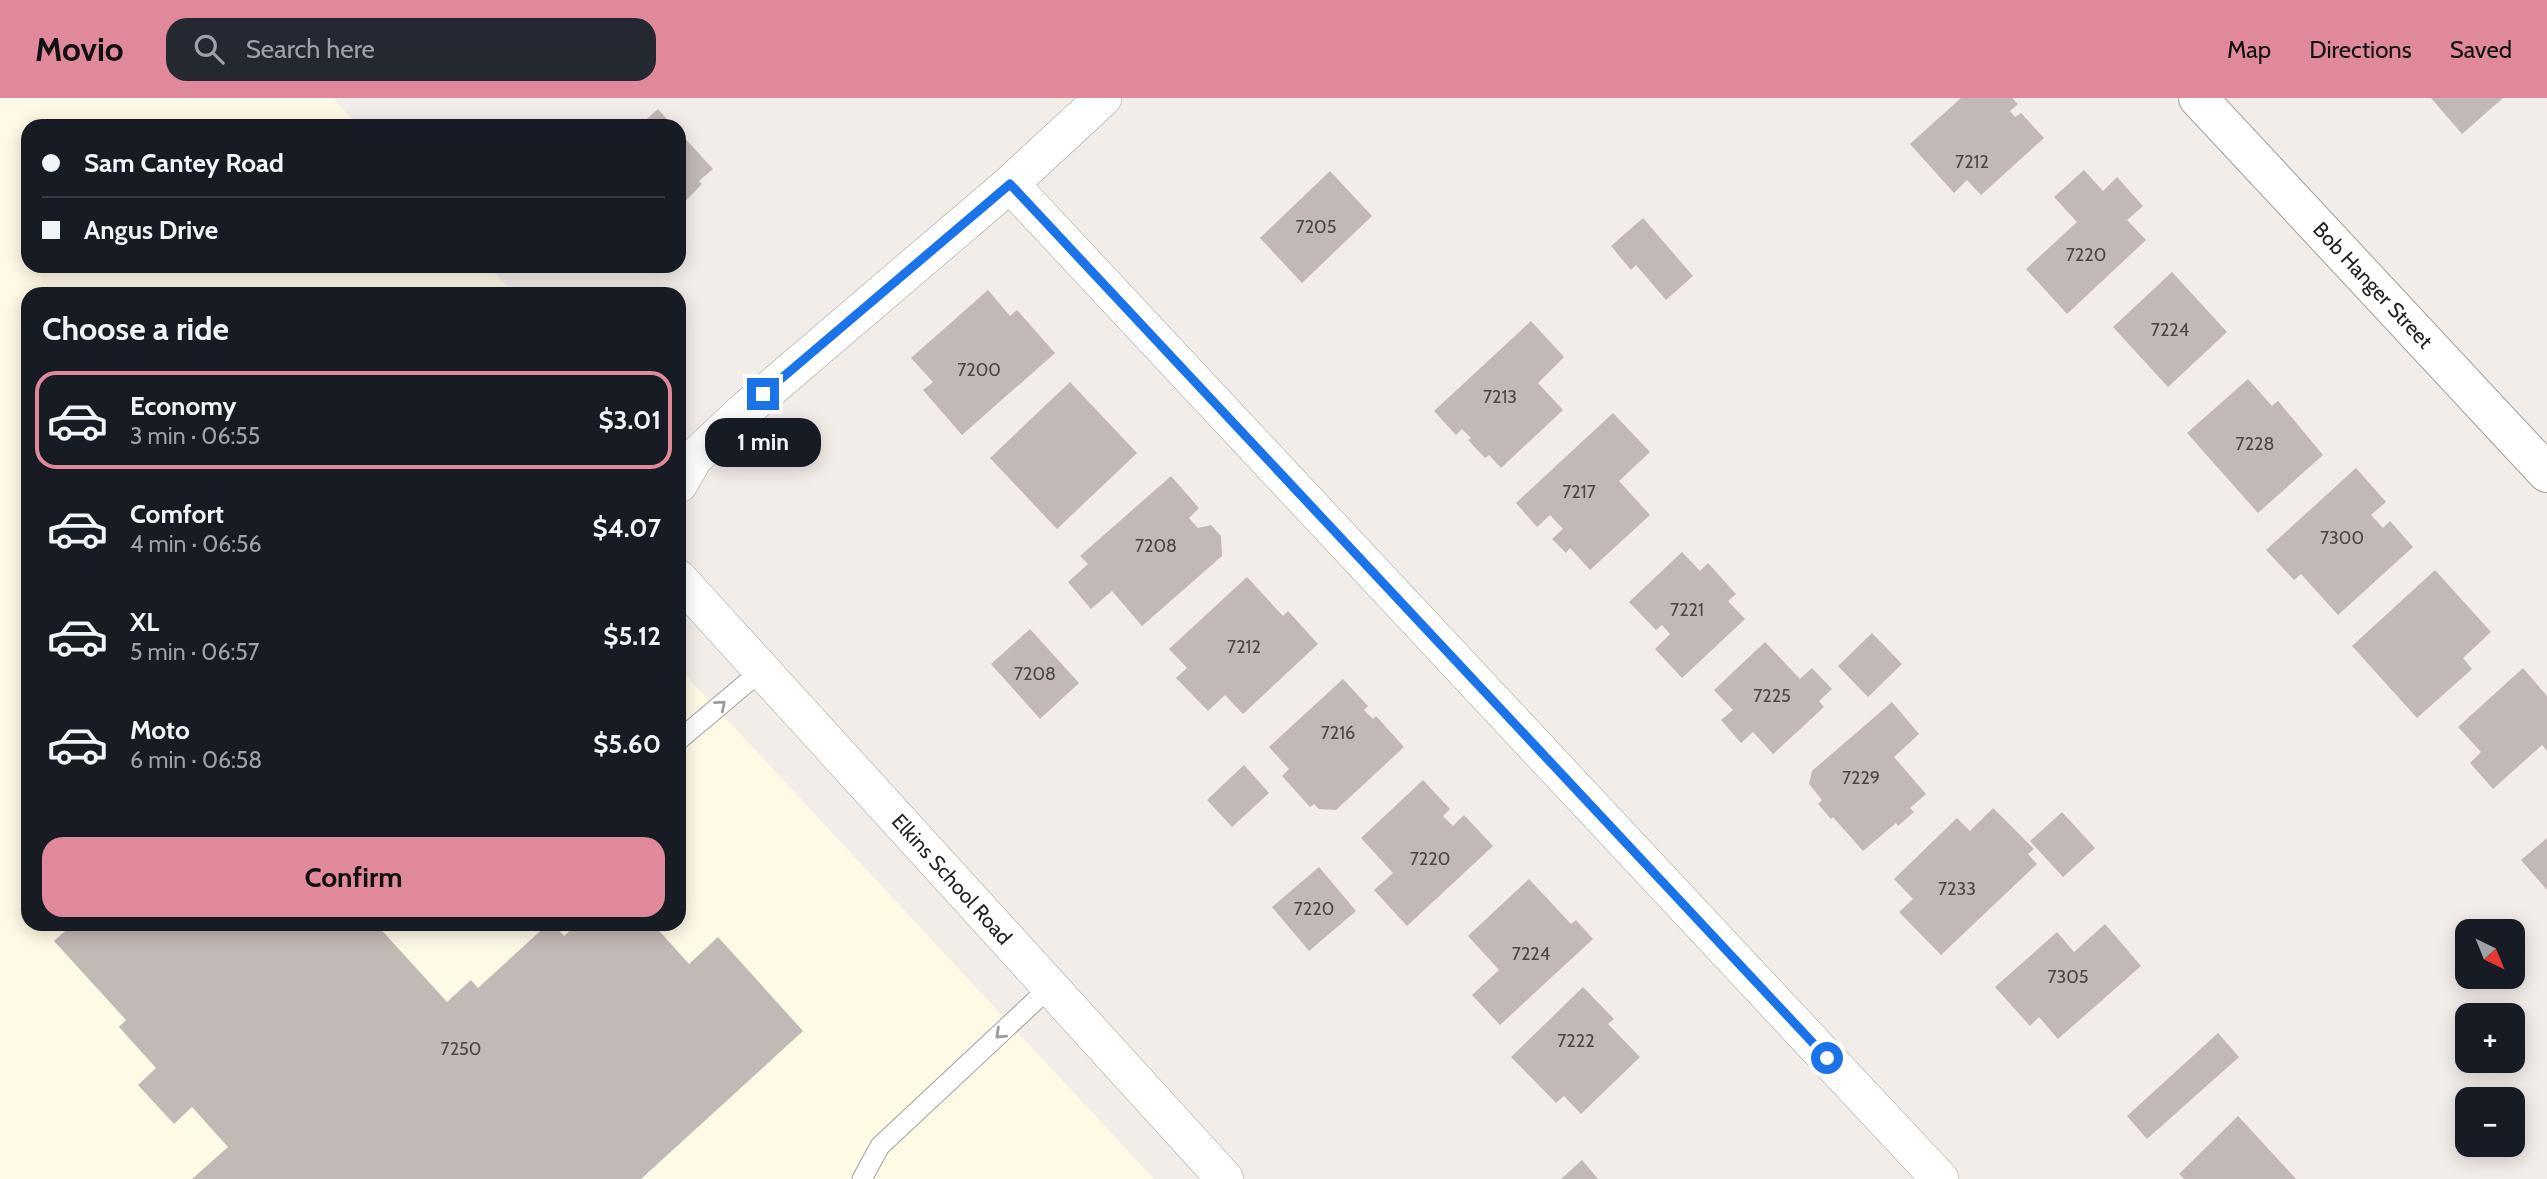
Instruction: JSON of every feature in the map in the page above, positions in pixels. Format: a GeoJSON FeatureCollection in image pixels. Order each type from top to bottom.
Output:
{"type":"FeatureCollection","features":[{"type":"Feature","properties":{"kind":"street"},"geometry":{"type":"LineString","coordinates":[[686,472],[694,458],[743,412],[1010,184],[1104,98]]}},
{"type":"Feature","properties":{"kind":"street","name":"Bob Hanger Street"},"geometry":{"type":"LineString","coordinates":[[2198,98],[2547,473]]}},
{"type":"Feature","properties":{"kind":"street"},"geometry":{"type":"LineString","coordinates":[[1010,184],[1940,1179]]}},
{"type":"Feature","properties":{"kind":"street","name":"Elkins School Road"},"geometry":{"type":"LineString","coordinates":[[686,587],[1225,1179]]}},
{"type":"Feature","properties":{"kind":"lane"},"geometry":{"type":"LineString","coordinates":[[686,734],[762,670]]}},
{"type":"Feature","properties":{"kind":"lane"},"geometry":{"type":"LineString","coordinates":[[862,1179],[880,1146],[1050,987]]}},
{"type":"Feature","properties":{"kind":"shaded area"},"geometry":{"type":"Polygon","coordinates":[[[0,98],[333,98],[352,119],[21,119],[21,273],[494,273],[508,287],[21,287],[21,931],[686,931],[686,676],[1154,1179],[0,1179],[0,98]]]}},
{"type":"Feature","properties":{"kind":"building"},"geometry":{"type":"Polygon","coordinates":[[[1961,98],[2012,98],[2018,104],[2010,111],[2015,117],[2021,113],[2044,138],[1981,195],[1967,180],[1954,193],[1910,144],[1961,98]]]}},
{"type":"Feature","properties":{"kind":"building"},"geometry":{"type":"Polygon","coordinates":[[[2431,98],[2503,98],[2462,134],[2431,98]]]}},
{"type":"Feature","properties":{"kind":"building"},"geometry":{"type":"Polygon","coordinates":[[[658,109],[667,119],[647,119],[658,109]]]}},
{"type":"Feature","properties":{"kind":"building"},"geometry":{"type":"Polygon","coordinates":[[[686,140],[713,169],[699,181],[702,184],[686,201],[686,140]]]}},
{"type":"Feature","properties":{"kind":"building"},"geometry":{"type":"Polygon","coordinates":[[[2084,170],[2103,191],[2117,177],[2143,206],[2127,220],[2146,240],[2067,314],[2026,269],[2077,222],[2054,197],[2084,170]]]}},
{"type":"Feature","properties":{"kind":"building"},"geometry":{"type":"Polygon","coordinates":[[[1330,171],[1372,216],[1302,283],[1260,238],[1330,171]]]}},
{"type":"Feature","properties":{"kind":"building"},"geometry":{"type":"Polygon","coordinates":[[[1643,218],[1693,276],[1666,300],[1636,265],[1631,270],[1611,246],[1643,218]]]}},
{"type":"Feature","properties":{"kind":"building"},"geometry":{"type":"Polygon","coordinates":[[[2172,272],[2227,332],[2168,387],[2113,327],[2172,272]]]}},
{"type":"Feature","properties":{"kind":"building"},"geometry":{"type":"Polygon","coordinates":[[[988,290],[1010,316],[1017,310],[1055,353],[962,435],[923,390],[933,382],[911,358],[988,290]]]}},
{"type":"Feature","properties":{"kind":"building"},"geometry":{"type":"Polygon","coordinates":[[[1531,321],[1564,357],[1538,383],[1563,410],[1501,468],[1489,455],[1485,458],[1468,440],[1471,438],[1462,429],[1456,435],[1434,411],[1531,321]]]}},
{"type":"Feature","properties":{"kind":"building"},"geometry":{"type":"Polygon","coordinates":[[[2248,379],[2272,406],[2278,401],[2323,455],[2258,513],[2187,433],[2248,379]]]}},
{"type":"Feature","properties":{"kind":"building"},"geometry":{"type":"Polygon","coordinates":[[[1070,382],[1137,453],[1057,529],[990,458],[1070,382]]]}},
{"type":"Feature","properties":{"kind":"building"},"geometry":{"type":"Polygon","coordinates":[[[1613,413],[1650,452],[1619,481],[1650,515],[1590,570],[1570,548],[1566,553],[1552,539],[1563,529],[1550,515],[1537,527],[1516,503],[1613,413]]]}},
{"type":"Feature","properties":{"kind":"building"},"geometry":{"type":"Polygon","coordinates":[[[2356,468],[2386,502],[2371,515],[2383,528],[2390,521],[2413,547],[2338,615],[2301,574],[2294,580],[2266,550],[2356,468]]]}},
{"type":"Feature","properties":{"kind":"building"},"geometry":{"type":"Polygon","coordinates":[[[1171,476],[1199,508],[1189,518],[1198,528],[1211,525],[1221,536],[1222,556],[1142,626],[1112,591],[1091,609],[1068,582],[1088,564],[1080,556],[1171,476]]]}},
{"type":"Feature","properties":{"kind":"building"},"geometry":{"type":"Polygon","coordinates":[[[1682,552],[1700,571],[1708,563],[1736,594],[1728,601],[1745,619],[1682,678],[1655,649],[1670,634],[1662,625],[1656,630],[1629,602],[1682,552]]]}},
{"type":"Feature","properties":{"kind":"building"},"geometry":{"type":"Polygon","coordinates":[[[2435,570],[2491,632],[2463,658],[2472,669],[2417,718],[2352,646],[2435,570]]]}},
{"type":"Feature","properties":{"kind":"building"},"geometry":{"type":"Polygon","coordinates":[[[1247,577],[1283,616],[1288,611],[1318,644],[1243,714],[1225,695],[1208,711],[1176,678],[1187,668],[1169,649],[1247,577]]]}},
{"type":"Feature","properties":{"kind":"building"},"geometry":{"type":"Polygon","coordinates":[[[1030,629],[1079,683],[1040,719],[991,664],[1030,629]]]}},
{"type":"Feature","properties":{"kind":"building"},"geometry":{"type":"Polygon","coordinates":[[[1872,633],[1902,664],[1868,697],[1838,666],[1872,633]]]}},
{"type":"Feature","properties":{"kind":"building"},"geometry":{"type":"Polygon","coordinates":[[[1765,642],[1800,679],[1812,668],[1832,689],[1819,701],[1824,707],[1773,754],[1753,732],[1741,743],[1721,720],[1733,710],[1714,690],[1765,642]]]}},
{"type":"Feature","properties":{"kind":"building"},"geometry":{"type":"Polygon","coordinates":[[[2523,668],[2547,696],[2547,751],[2542,745],[2493,789],[2470,763],[2481,752],[2458,727],[2523,668]]]}},
{"type":"Feature","properties":{"kind":"building"},"geometry":{"type":"Polygon","coordinates":[[[1343,679],[1368,706],[1364,710],[1373,719],[1376,716],[1404,747],[1336,810],[1319,809],[1314,804],[1310,807],[1282,776],[1289,769],[1269,747],[1343,679]]]}},
{"type":"Feature","properties":{"kind":"building"},"geometry":{"type":"Polygon","coordinates":[[[1892,702],[1919,734],[1894,757],[1926,794],[1910,808],[1914,812],[1898,826],[1896,823],[1863,851],[1818,804],[1822,800],[1809,784],[1812,771],[1892,702]]]}},
{"type":"Feature","properties":{"kind":"building"},"geometry":{"type":"Polygon","coordinates":[[[1244,765],[1269,793],[1232,827],[1207,800],[1244,765]]]}},
{"type":"Feature","properties":{"kind":"building"},"geometry":{"type":"Polygon","coordinates":[[[1423,780],[1450,809],[1443,816],[1453,826],[1464,815],[1493,846],[1407,926],[1374,890],[1393,873],[1361,838],[1423,780]]]}},
{"type":"Feature","properties":{"kind":"building"},"geometry":{"type":"Polygon","coordinates":[[[1993,808],[2034,849],[2028,854],[2037,864],[1941,955],[1899,912],[1913,899],[1894,879],[1957,818],[1970,831],[1993,808]]]}},
{"type":"Feature","properties":{"kind":"building"},"geometry":{"type":"Polygon","coordinates":[[[2062,812],[2095,848],[2063,877],[2030,841],[2062,812]]]}},
{"type":"Feature","properties":{"kind":"building"},"geometry":{"type":"Polygon","coordinates":[[[2547,838],[2547,890],[2521,860],[2547,838]]]}},
{"type":"Feature","properties":{"kind":"building"},"geometry":{"type":"Polygon","coordinates":[[[1319,867],[1356,911],[1309,951],[1272,907],[1319,867]]]}},
{"type":"Feature","properties":{"kind":"building"},"geometry":{"type":"Polygon","coordinates":[[[1529,879],[1571,924],[1576,920],[1593,939],[1500,1025],[1472,995],[1499,970],[1468,936],[1529,879]]]}},
{"type":"Feature","properties":{"kind":"building"},"geometry":{"type":"Polygon","coordinates":[[[2105,924],[2141,966],[2058,1039],[2039,1017],[2030,1026],[1995,987],[2057,932],[2074,952],[2105,924]]]}},
{"type":"Feature","properties":{"kind":"building"},"geometry":{"type":"Polygon","coordinates":[[[65,931],[382,931],[447,1002],[471,980],[478,988],[540,931],[560,931],[564,936],[569,931],[659,931],[689,964],[718,937],[803,1031],[641,1179],[192,1179],[228,1147],[192,1107],[174,1124],[138,1085],[156,1068],[119,1027],[126,1020],[54,941],[65,931]]]}},
{"type":"Feature","properties":{"kind":"building"},"geometry":{"type":"Polygon","coordinates":[[[1583,987],[1614,1019],[1608,1024],[1640,1057],[1581,1114],[1564,1096],[1556,1103],[1511,1057],[1583,987]]]}},
{"type":"Feature","properties":{"kind":"building"},"geometry":{"type":"Polygon","coordinates":[[[2218,1033],[2239,1057],[2147,1139],[2127,1116],[2218,1033]]]}},
{"type":"Feature","properties":{"kind":"building"},"geometry":{"type":"Polygon","coordinates":[[[2238,1116],[2296,1179],[2184,1179],[2179,1174],[2238,1116]]]}},
{"type":"Feature","properties":{"kind":"building"},"geometry":{"type":"Polygon","coordinates":[[[1582,1160],[1598,1179],[1561,1179],[1582,1160]]]}},
{"type":"Feature","properties":{"kind":"route"},"geometry":{"type":"LineString","coordinates":[[763,394],[1010,184],[1827,1058]]}}]}
